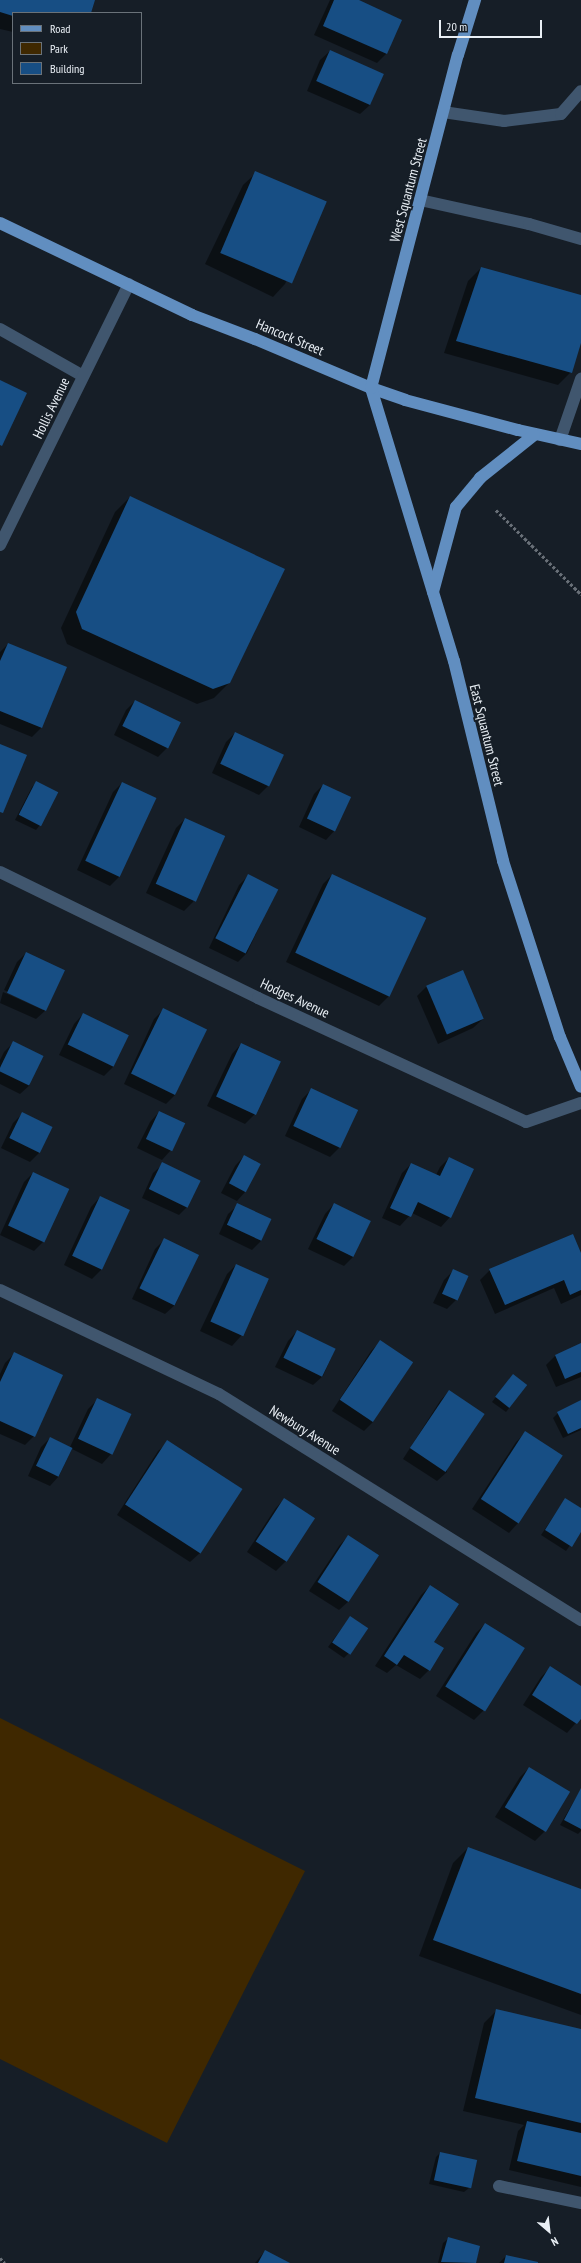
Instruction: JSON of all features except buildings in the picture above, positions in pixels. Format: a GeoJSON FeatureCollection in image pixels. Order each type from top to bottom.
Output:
{"type":"FeatureCollection","features":[{"type":"Feature","properties":{"kind":"main road","name":"West Squantum Street"},"geometry":{"type":"LineString","coordinates":[[371,388],[420,200],[475,0]]}},
{"type":"Feature","properties":{"kind":"main road","name":"Hancock Street"},"geometry":{"type":"LineString","coordinates":[[0,224],[192,315],[255,338],[371,388],[405,400],[534,434],[581,444]]}},
{"type":"Feature","properties":{"kind":"main road","name":"East Squantum Street"},"geometry":{"type":"LineString","coordinates":[[371,388],[454,661],[503,861],[560,1037],[581,1087]]}},
{"type":"Feature","properties":{"kind":"main road"},"geometry":{"type":"LineString","coordinates":[[433,592],[456,507],[480,478],[534,434]]}},
{"type":"Feature","properties":{"kind":"street"},"geometry":{"type":"LineString","coordinates":[[444,112],[504,121],[560,114],[581,91]]}},
{"type":"Feature","properties":{"kind":"street"},"geometry":{"type":"LineString","coordinates":[[420,200],[529,224],[581,238]]}},
{"type":"Feature","properties":{"kind":"street","name":"Hollis Avenue"},"geometry":{"type":"LineString","coordinates":[[0,545],[128,284]]}},
{"type":"Feature","properties":{"kind":"street"},"geometry":{"type":"LineString","coordinates":[[0,329],[83,376]]}},
{"type":"Feature","properties":{"kind":"street"},"geometry":{"type":"LineString","coordinates":[[560,440],[581,379]]}},
{"type":"Feature","properties":{"kind":"street","name":"Hodges Avenue"},"geometry":{"type":"LineString","coordinates":[[0,872],[258,998],[526,1122],[581,1103]]}},
{"type":"Feature","properties":{"kind":"street","name":"Newbury Avenue"},"geometry":{"type":"LineString","coordinates":[[0,1290],[219,1394],[581,1620]]}},
{"type":"Feature","properties":{"kind":"street"},"geometry":{"type":"LineString","coordinates":[[499,2186],[581,2203]]}},
{"type":"Feature","properties":{"kind":"path"},"geometry":{"type":"LineString","coordinates":[[496,510],[581,594]]}},
{"type":"Feature","properties":{"kind":"path"},"geometry":{"type":"LineString","coordinates":[[0,2258],[5,2263]]}},
{"type":"Feature","properties":{"kind":"green space"},"geometry":{"type":"Polygon","coordinates":[[[0,1718],[305,1871],[167,2143],[0,2059],[0,1718]]]}}]}
